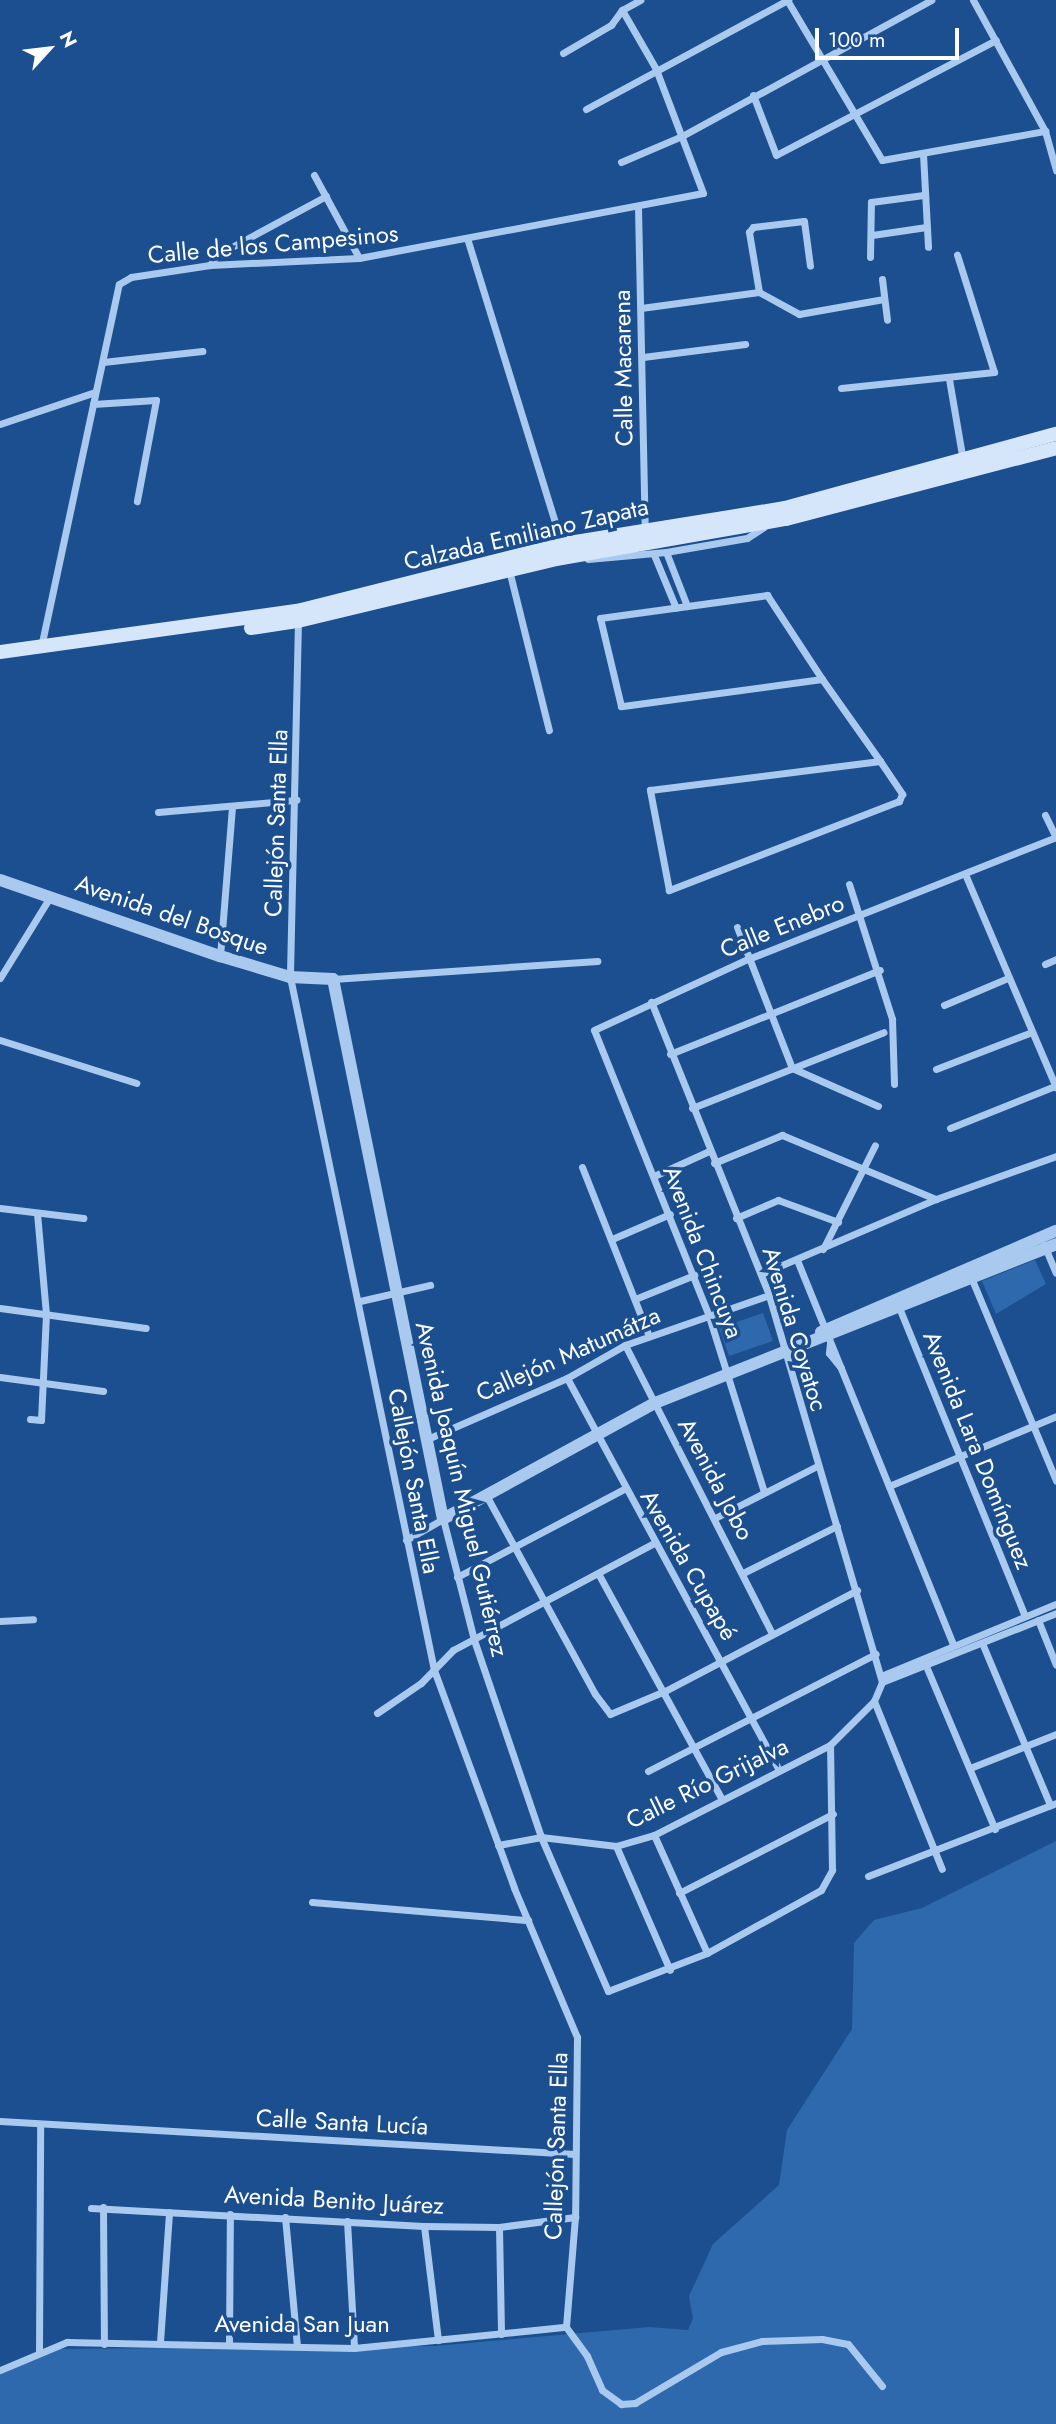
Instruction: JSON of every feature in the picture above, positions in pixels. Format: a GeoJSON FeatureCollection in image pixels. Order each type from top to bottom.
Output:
{"type":"FeatureCollection","features":[{"type":"Feature","properties":{"kind":"main road","name":"Calzada Emiliano Zapata"},"geometry":{"type":"LineString","coordinates":[[0,661],[41,647],[257,623],[298,621],[556,559],[773,522],[964,465],[1056,434]]}},
{"type":"Feature","properties":{"kind":"main road","name":"Calzada Emiliano Zapata"},"geometry":{"type":"LineString","coordinates":[[0,652],[18,654],[257,623],[562,544],[785,508],[964,465],[1056,447]]}},
{"type":"Feature","properties":{"kind":"street"},"geometry":{"type":"LineString","coordinates":[[563,53],[611,25],[622,10],[640,0]]}},
{"type":"Feature","properties":{"kind":"street"},"geometry":{"type":"LineString","coordinates":[[586,109],[788,0],[824,55],[882,160],[1045,131]]}},
{"type":"Feature","properties":{"kind":"street"},"geometry":{"type":"LineString","coordinates":[[621,162],[682,136],[824,55],[931,0]]}},
{"type":"Feature","properties":{"kind":"street"},"geometry":{"type":"LineString","coordinates":[[973,0],[1045,131],[1056,170]]}},
{"type":"Feature","properties":{"kind":"street"},"geometry":{"type":"LineString","coordinates":[[622,10],[656,69],[682,136]]}},
{"type":"Feature","properties":{"kind":"street"},"geometry":{"type":"LineString","coordinates":[[753,95],[774,155],[857,115],[996,40]]}},
{"type":"Feature","properties":{"kind":"street","name":"Calle de los Campesinos"},"geometry":{"type":"LineString","coordinates":[[41,647],[119,285],[131,277],[209,265],[359,258],[638,207],[704,192],[682,136]]}},
{"type":"Feature","properties":{"kind":"street"},"geometry":{"type":"LineString","coordinates":[[923,153],[928,247]]}},
{"type":"Feature","properties":{"kind":"street"},"geometry":{"type":"LineString","coordinates":[[314,175],[359,258]]}},
{"type":"Feature","properties":{"kind":"street"},"geometry":{"type":"LineString","coordinates":[[870,257],[871,202],[924,195]]}},
{"type":"Feature","properties":{"kind":"street"},"geometry":{"type":"LineString","coordinates":[[209,265],[217,255],[326,196]]}},
{"type":"Feature","properties":{"kind":"street","name":"Calle Macarena"},"geometry":{"type":"LineString","coordinates":[[638,207],[645,529]]}},
{"type":"Feature","properties":{"kind":"street"},"geometry":{"type":"LineString","coordinates":[[759,292],[749,232],[753,227],[804,222],[810,266]]}},
{"type":"Feature","properties":{"kind":"street"},"geometry":{"type":"LineString","coordinates":[[872,235],[926,227]]}},
{"type":"Feature","properties":{"kind":"street"},"geometry":{"type":"LineString","coordinates":[[467,238],[562,544]]}},
{"type":"Feature","properties":{"kind":"street"},"geometry":{"type":"LineString","coordinates":[[841,388],[912,377],[949,379],[993,372],[957,254]]}},
{"type":"Feature","properties":{"kind":"street"},"geometry":{"type":"LineString","coordinates":[[882,279],[887,320]]}},
{"type":"Feature","properties":{"kind":"street"},"geometry":{"type":"LineString","coordinates":[[641,309],[759,292],[799,314],[884,299]]}},
{"type":"Feature","properties":{"kind":"street"},"geometry":{"type":"LineString","coordinates":[[643,357],[745,344]]}},
{"type":"Feature","properties":{"kind":"street"},"geometry":{"type":"LineString","coordinates":[[103,362],[202,351]]}},
{"type":"Feature","properties":{"kind":"street"},"geometry":{"type":"LineString","coordinates":[[949,379],[964,465]]}},
{"type":"Feature","properties":{"kind":"street"},"geometry":{"type":"LineString","coordinates":[[0,424],[96,392]]}},
{"type":"Feature","properties":{"kind":"street"},"geometry":{"type":"LineString","coordinates":[[93,404],[156,400],[137,501]]}},
{"type":"Feature","properties":{"kind":"street"},"geometry":{"type":"LineString","coordinates":[[556,559],[625,559],[654,555],[747,538],[773,522]]}},
{"type":"Feature","properties":{"kind":"street"},"geometry":{"type":"LineString","coordinates":[[666,552],[687,606]]}},
{"type":"Feature","properties":{"kind":"street"},"geometry":{"type":"LineString","coordinates":[[654,555],[676,608]]}},
{"type":"Feature","properties":{"kind":"street"},"geometry":{"type":"LineString","coordinates":[[509,570],[550,730]]}},
{"type":"Feature","properties":{"kind":"street"},"geometry":{"type":"LineString","coordinates":[[822,679],[621,706],[600,618],[767,595],[822,679],[880,761],[902,794],[899,802],[669,890],[650,790],[880,761]]}},
{"type":"Feature","properties":{"kind":"street","name":"Callejón Santa Ella"},"geometry":{"type":"LineString","coordinates":[[298,621],[290,977],[360,1301],[405,1539],[434,1670],[498,1845],[577,2037],[575,2217],[566,2328]]}},
{"type":"Feature","properties":{"kind":"street"},"geometry":{"type":"LineString","coordinates":[[158,811],[296,800]]}},
{"type":"Feature","properties":{"kind":"street"},"geometry":{"type":"LineString","coordinates":[[220,956],[232,806]]}},
{"type":"Feature","properties":{"kind":"street"},"geometry":{"type":"LineString","coordinates":[[1045,815],[1056,838]]}},
{"type":"Feature","properties":{"kind":"street","name":"Calle Enebro"},"geometry":{"type":"LineString","coordinates":[[594,1030],[748,959],[1056,838]]}},
{"type":"Feature","properties":{"kind":"street"},"geometry":{"type":"LineString","coordinates":[[950,1128],[1056,1086],[964,874]]}},
{"type":"Feature","properties":{"kind":"street","name":"Avenida del Bosque"},"geometry":{"type":"LineString","coordinates":[[0,880],[220,956],[290,977],[333,979]]}},
{"type":"Feature","properties":{"kind":"street"},"geometry":{"type":"LineString","coordinates":[[849,884],[880,970],[892,1019],[894,1084]]}},
{"type":"Feature","properties":{"kind":"street"},"geometry":{"type":"LineString","coordinates":[[0,978],[50,896]]}},
{"type":"Feature","properties":{"kind":"street"},"geometry":{"type":"LineString","coordinates":[[737,927],[792,1068],[878,1106]]}},
{"type":"Feature","properties":{"kind":"street"},"geometry":{"type":"LineString","coordinates":[[1045,964],[1056,959]]}},
{"type":"Feature","properties":{"kind":"street"},"geometry":{"type":"LineString","coordinates":[[333,979],[597,961]]}},
{"type":"Feature","properties":{"kind":"street"},"geometry":{"type":"LineString","coordinates":[[670,1054],[880,970]]}},
{"type":"Feature","properties":{"kind":"street"},"geometry":{"type":"LineString","coordinates":[[944,1005],[1008,978]]}},
{"type":"Feature","properties":{"kind":"street","name":"Avenida Joaquín Miguel Gutiérrez"},"geometry":{"type":"LineString","coordinates":[[333,979],[425,1441],[474,1640],[541,1837],[608,1991],[670,1970]]}},
{"type":"Feature","properties":{"kind":"street","name":"Avenida Coyatoc"},"geometry":{"type":"LineString","coordinates":[[651,1002],[769,1295],[783,1351],[857,1590],[881,1679]]}},
{"type":"Feature","properties":{"kind":"street","name":"Avenida Chincuya"},"geometry":{"type":"LineString","coordinates":[[594,1030],[694,1275],[764,1492]]}},
{"type":"Feature","properties":{"kind":"street"},"geometry":{"type":"LineString","coordinates":[[692,1108],[884,1032]]}},
{"type":"Feature","properties":{"kind":"street"},"geometry":{"type":"LineString","coordinates":[[936,1069],[1032,1032]]}},
{"type":"Feature","properties":{"kind":"street"},"geometry":{"type":"LineString","coordinates":[[0,1040],[136,1083]]}},
{"type":"Feature","properties":{"kind":"street"},"geometry":{"type":"LineString","coordinates":[[714,1163],[782,1135],[936,1199]]}},
{"type":"Feature","properties":{"kind":"street"},"geometry":{"type":"LineString","coordinates":[[822,1250],[875,1145]]}},
{"type":"Feature","properties":{"kind":"street"},"geometry":{"type":"LineString","coordinates":[[654,1175],[709,1151]]}},
{"type":"Feature","properties":{"kind":"street"},"geometry":{"type":"LineString","coordinates":[[761,1275],[936,1199],[1056,1156]]}},
{"type":"Feature","properties":{"kind":"street"},"geometry":{"type":"LineString","coordinates":[[582,1167],[649,1336]]}},
{"type":"Feature","properties":{"kind":"street"},"geometry":{"type":"LineString","coordinates":[[737,1218],[778,1200],[838,1222]]}},
{"type":"Feature","properties":{"kind":"street"},"geometry":{"type":"LineString","coordinates":[[0,1208],[83,1218]]}},
{"type":"Feature","properties":{"kind":"street"},"geometry":{"type":"LineString","coordinates":[[30,1419],[41,1420],[44,1384],[46,1314],[37,1214]]}},
{"type":"Feature","properties":{"kind":"street"},"geometry":{"type":"LineString","coordinates":[[612,1240],[670,1214]]}},
{"type":"Feature","properties":{"kind":"street"},"geometry":{"type":"LineString","coordinates":[[405,1539],[654,1403],[824,1337],[897,1302],[1047,1243],[1056,1231]]}},
{"type":"Feature","properties":{"kind":"street"},"geometry":{"type":"LineString","coordinates":[[1047,1243],[1056,1273]]}},
{"type":"Feature","properties":{"kind":"street"},"geometry":{"type":"LineString","coordinates":[[797,1260],[829,1353],[841,1368],[953,1644]]}},
{"type":"Feature","properties":{"kind":"street"},"geometry":{"type":"LineString","coordinates":[[970,1273],[1056,1481]]}},
{"type":"Feature","properties":{"kind":"street"},"geometry":{"type":"LineString","coordinates":[[635,1299],[694,1275]]}},
{"type":"Feature","properties":{"kind":"street"},"geometry":{"type":"LineString","coordinates":[[360,1301],[395,1296],[430,1285]]}},
{"type":"Feature","properties":{"kind":"street","name":"Callejón Matumátza"},"geometry":{"type":"LineString","coordinates":[[425,1441],[567,1378],[625,1345],[769,1295]]}},
{"type":"Feature","properties":{"kind":"street","name":"Avenida Lara Domínguez"},"geometry":{"type":"LineString","coordinates":[[897,1302],[1025,1616]]}},
{"type":"Feature","properties":{"kind":"street"},"geometry":{"type":"LineString","coordinates":[[0,1308],[146,1328]]}},
{"type":"Feature","properties":{"kind":"street","name":"Avenida Jobo"},"geometry":{"type":"LineString","coordinates":[[625,1345],[772,1633]]}},
{"type":"Feature","properties":{"kind":"street"},"geometry":{"type":"LineString","coordinates":[[0,1377],[103,1391]]}},
{"type":"Feature","properties":{"kind":"street","name":"Avenida Cupapé"},"geometry":{"type":"LineString","coordinates":[[567,1378],[594,1434],[721,1659],[779,1770]]}},
{"type":"Feature","properties":{"kind":"street"},"geometry":{"type":"LineString","coordinates":[[889,1486],[1056,1416]]}},
{"type":"Feature","properties":{"kind":"street"},"geometry":{"type":"LineString","coordinates":[[715,1518],[817,1466]]}},
{"type":"Feature","properties":{"kind":"street"},"geometry":{"type":"LineString","coordinates":[[457,1577],[624,1489]]}},
{"type":"Feature","properties":{"kind":"street"},"geometry":{"type":"LineString","coordinates":[[486,1495],[544,1603],[610,1714],[665,1691],[721,1659],[857,1590]]}},
{"type":"Feature","properties":{"kind":"street"},"geometry":{"type":"LineString","coordinates":[[743,1573],[837,1526]]}},
{"type":"Feature","properties":{"kind":"street"},"geometry":{"type":"LineString","coordinates":[[377,1713],[434,1670],[453,1650],[599,1575],[654,1543]]}},
{"type":"Feature","properties":{"kind":"street"},"geometry":{"type":"LineString","coordinates":[[599,1575],[695,1745],[722,1800]]}},
{"type":"Feature","properties":{"kind":"street"},"geometry":{"type":"LineString","coordinates":[[881,1679],[953,1644],[1056,1604]]}},
{"type":"Feature","properties":{"kind":"street"},"geometry":{"type":"LineString","coordinates":[[881,1679],[926,1666],[1056,1613]]}},
{"type":"Feature","properties":{"kind":"street"},"geometry":{"type":"LineString","coordinates":[[0,1621],[33,1619]]}},
{"type":"Feature","properties":{"kind":"street"},"geometry":{"type":"LineString","coordinates":[[1038,1620],[1056,1665]]}},
{"type":"Feature","properties":{"kind":"street"},"geometry":{"type":"LineString","coordinates":[[868,1875],[995,1829],[1053,1804],[982,1643]]}},
{"type":"Feature","properties":{"kind":"street"},"geometry":{"type":"LineString","coordinates":[[648,1771],[876,1654]]}},
{"type":"Feature","properties":{"kind":"street"},"geometry":{"type":"LineString","coordinates":[[926,1666],[995,1829]]}},
{"type":"Feature","properties":{"kind":"street","name":"Calle Río Grijalva"},"geometry":{"type":"LineString","coordinates":[[498,1845],[541,1837],[616,1846],[654,1835],[830,1745],[844,1734],[874,1701],[881,1679]]}},
{"type":"Feature","properties":{"kind":"street"},"geometry":{"type":"LineString","coordinates":[[874,1701],[942,1870]]}},
{"type":"Feature","properties":{"kind":"street"},"geometry":{"type":"LineString","coordinates":[[970,1768],[1056,1734]]}},
{"type":"Feature","properties":{"kind":"street"},"geometry":{"type":"LineString","coordinates":[[616,1846],[670,1970],[707,1953],[821,1891],[832,1870],[830,1745]]}},
{"type":"Feature","properties":{"kind":"street"},"geometry":{"type":"LineString","coordinates":[[678,1893],[833,1814]]}},
{"type":"Feature","properties":{"kind":"street"},"geometry":{"type":"LineString","coordinates":[[654,1835],[707,1953]]}},
{"type":"Feature","properties":{"kind":"street"},"geometry":{"type":"LineString","coordinates":[[312,1902],[528,1920]]}},
{"type":"Feature","properties":{"kind":"street","name":"Calle Santa Lucía"},"geometry":{"type":"LineString","coordinates":[[0,2121],[575,2154]]}},
{"type":"Feature","properties":{"kind":"street"},"geometry":{"type":"LineString","coordinates":[[39,2352],[40,2125]]}},
{"type":"Feature","properties":{"kind":"street"},"geometry":{"type":"LineString","coordinates":[[103,2207],[103,2344]]}},
{"type":"Feature","properties":{"kind":"street","name":"Avenida Benito Juárez"},"geometry":{"type":"LineString","coordinates":[[91,2208],[424,2226],[499,2227],[575,2217]]}},
{"type":"Feature","properties":{"kind":"street"},"geometry":{"type":"LineString","coordinates":[[160,2342],[169,2212]]}},
{"type":"Feature","properties":{"kind":"street"},"geometry":{"type":"LineString","coordinates":[[229,2344],[230,2214]]}},
{"type":"Feature","properties":{"kind":"street"},"geometry":{"type":"LineString","coordinates":[[285,2217],[297,2346]]}},
{"type":"Feature","properties":{"kind":"street"},"geometry":{"type":"LineString","coordinates":[[347,2221],[354,2348]]}},
{"type":"Feature","properties":{"kind":"street"},"geometry":{"type":"LineString","coordinates":[[424,2226],[438,2340]]}},
{"type":"Feature","properties":{"kind":"street"},"geometry":{"type":"LineString","coordinates":[[499,2227],[501,2334]]}},
{"type":"Feature","properties":{"kind":"street"},"geometry":{"type":"LineString","coordinates":[[566,2328],[587,2356],[602,2390],[621,2404],[635,2403],[721,2351],[762,2341],[822,2339],[848,2344],[882,2386]]}},
{"type":"Feature","properties":{"kind":"street","name":"Avenida San Juan"},"geometry":{"type":"LineString","coordinates":[[0,2370],[66,2342],[354,2348],[566,2328]]}},
{"type":"Feature","properties":{"kind":"shaded area"},"geometry":{"type":"Polygon","coordinates":[[[1035,1260],[1046,1284],[996,1314],[982,1281],[1035,1260]]]}},
{"type":"Feature","properties":{"kind":"shaded area"},"geometry":{"type":"Polygon","coordinates":[[[763,1313],[773,1341],[729,1356],[719,1328],[763,1313]]]}},
{"type":"Feature","properties":{"kind":"shaded area"},"geometry":{"type":"Polygon","coordinates":[[[1056,1841],[1056,2424],[0,2424],[0,2371],[57,2349],[435,2346],[649,2327],[688,2330],[693,2318],[689,2296],[713,2244],[779,2185],[787,2130],[852,2029],[854,1943],[874,1920],[922,1908],[1056,1841]]]}}]}
